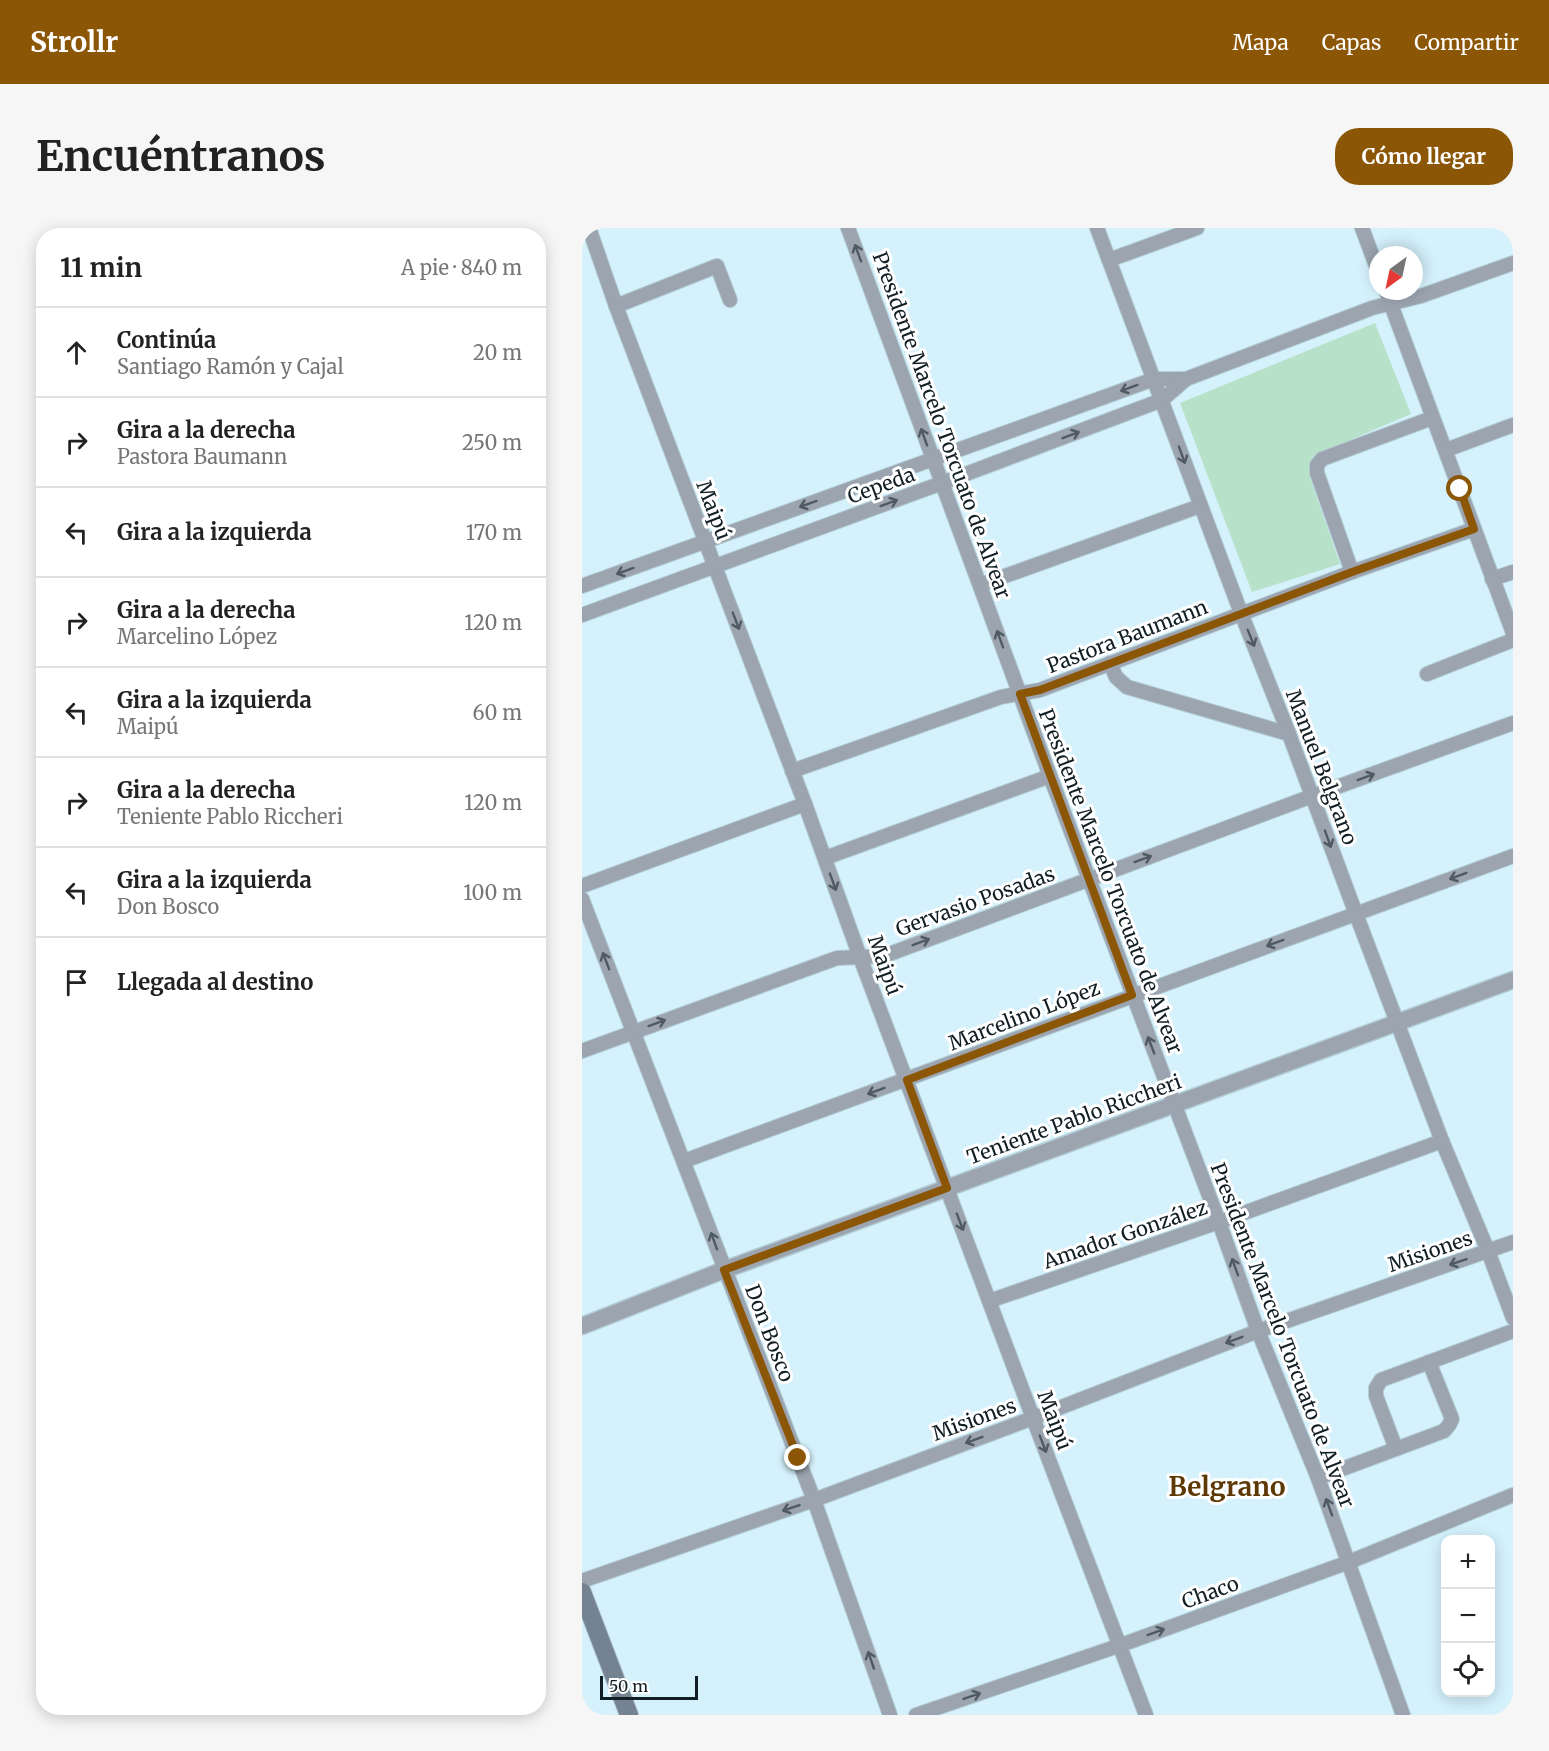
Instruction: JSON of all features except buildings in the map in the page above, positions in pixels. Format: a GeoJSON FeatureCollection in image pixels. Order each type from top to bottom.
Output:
{"type":"FeatureCollection","features":[{"type":"Feature","properties":{"kind":"main road"},"geometry":{"type":"LineString","coordinates":[[582,1592],[629,1715]]}},
{"type":"Feature","properties":{"kind":"street","name":"Maipú"},"geometry":{"type":"LineString","coordinates":[[589,228],[616,306],[1146,1715]]}},
{"type":"Feature","properties":{"kind":"street","name":"Presidente Marcelo Torcuato de Alvear"},"geometry":{"type":"LineString","coordinates":[[849,228],[1050,776],[1258,1331],[1318,1478],[1402,1715]]}},
{"type":"Feature","properties":{"kind":"street","name":"Manuel Belgrano"},"geometry":{"type":"LineString","coordinates":[[1097,228],[1200,506],[1289,734],[1442,1141],[1513,1318]]}},
{"type":"Feature","properties":{"kind":"street"},"geometry":{"type":"LineString","coordinates":[[1109,260],[1197,228]]}},
{"type":"Feature","properties":{"kind":"street"},"geometry":{"type":"LineString","coordinates":[[1362,228],[1369,247]]}},
{"type":"Feature","properties":{"kind":"street","name":"Cepeda"},"geometry":{"type":"LineString","coordinates":[[582,615],[1162,400],[1186,379],[1372,308],[1421,296],[1513,263]]}},
{"type":"Feature","properties":{"kind":"street"},"geometry":{"type":"LineString","coordinates":[[616,306],[717,266],[730,300]]}},
{"type":"Feature","properties":{"kind":"street"},"geometry":{"type":"LineString","coordinates":[[1389,300],[1513,633]]}},
{"type":"Feature","properties":{"kind":"street","name":"Cepeda"},"geometry":{"type":"LineString","coordinates":[[582,586],[1154,379],[1186,379]]}},
{"type":"Feature","properties":{"kind":"street"},"geometry":{"type":"LineString","coordinates":[[1352,572],[1317,473],[1317,465],[1322,459],[1432,418]]}},
{"type":"Feature","properties":{"kind":"street"},"geometry":{"type":"LineString","coordinates":[[1446,450],[1513,425]]}},
{"type":"Feature","properties":{"kind":"street"},"geometry":{"type":"LineString","coordinates":[[980,585],[1200,506]]}},
{"type":"Feature","properties":{"kind":"street","name":"Pastora Baumann"},"geometry":{"type":"LineString","coordinates":[[792,771],[1001,696],[1040,690],[1352,572],[1474,529]]}},
{"type":"Feature","properties":{"kind":"street"},"geometry":{"type":"LineString","coordinates":[[1492,579],[1513,572]]}},
{"type":"Feature","properties":{"kind":"street"},"geometry":{"type":"LineString","coordinates":[[1427,674],[1513,640]]}},
{"type":"Feature","properties":{"kind":"street"},"geometry":{"type":"LineString","coordinates":[[1110,663],[1116,677],[1127,687],[1289,734]]}},
{"type":"Feature","properties":{"kind":"street","name":"Gervasio Posadas"},"geometry":{"type":"LineString","coordinates":[[582,1051],[837,958],[884,956],[1513,723]]}},
{"type":"Feature","properties":{"kind":"street"},"geometry":{"type":"LineString","coordinates":[[825,858],[1050,776]]}},
{"type":"Feature","properties":{"kind":"street"},"geometry":{"type":"LineString","coordinates":[[582,886],[805,804]]}},
{"type":"Feature","properties":{"kind":"street","name":"Marcelino López"},"geometry":{"type":"LineString","coordinates":[[684,1161],[1513,856]]}},
{"type":"Feature","properties":{"kind":"street","name":"Don Bosco"},"geometry":{"type":"LineString","coordinates":[[582,899],[814,1500],[890,1715]]}},
{"type":"Feature","properties":{"kind":"street","name":"Teniente Pablo Riccheri"},"geometry":{"type":"LineString","coordinates":[[582,1326],[724,1270],[1512,982]]}},
{"type":"Feature","properties":{"kind":"street","name":"Amador González"},"geometry":{"type":"LineString","coordinates":[[989,1301],[1219,1222],[1442,1141]]}},
{"type":"Feature","properties":{"kind":"street","name":"Misiones"},"geometry":{"type":"LineString","coordinates":[[582,1581],[814,1500],[1258,1331],[1513,1242]]}},
{"type":"Feature","properties":{"kind":"street"},"geometry":{"type":"LineString","coordinates":[[1396,1449],[1376,1395],[1376,1388],[1381,1380],[1513,1331]]}},
{"type":"Feature","properties":{"kind":"street"},"geometry":{"type":"LineString","coordinates":[[1318,1478],[1444,1431],[1452,1419],[1429,1362]]}},
{"type":"Feature","properties":{"kind":"street","name":"Chaco"},"geometry":{"type":"LineString","coordinates":[[916,1715],[1120,1645],[1349,1562],[1513,1495]]}},
{"type":"Feature","properties":{"kind":"green space"},"geometry":{"type":"Polygon","coordinates":[[[1375,323],[1411,414],[1315,455],[1310,478],[1340,564],[1252,592],[1180,403],[1375,323]]]}},
{"type":"Feature","properties":{"kind":"district","name":"Belgrano"},"geometry":{"type":"Point","coordinates":[1227,1486]}},
{"type":"Feature","properties":{"kind":"route"},"geometry":{"type":"LineString","coordinates":[[798,1458],[724,1270],[947,1188],[907,1080],[1132,995],[1020,694],[1040,690],[1352,572],[1474,529],[1460,489]]}}]}
